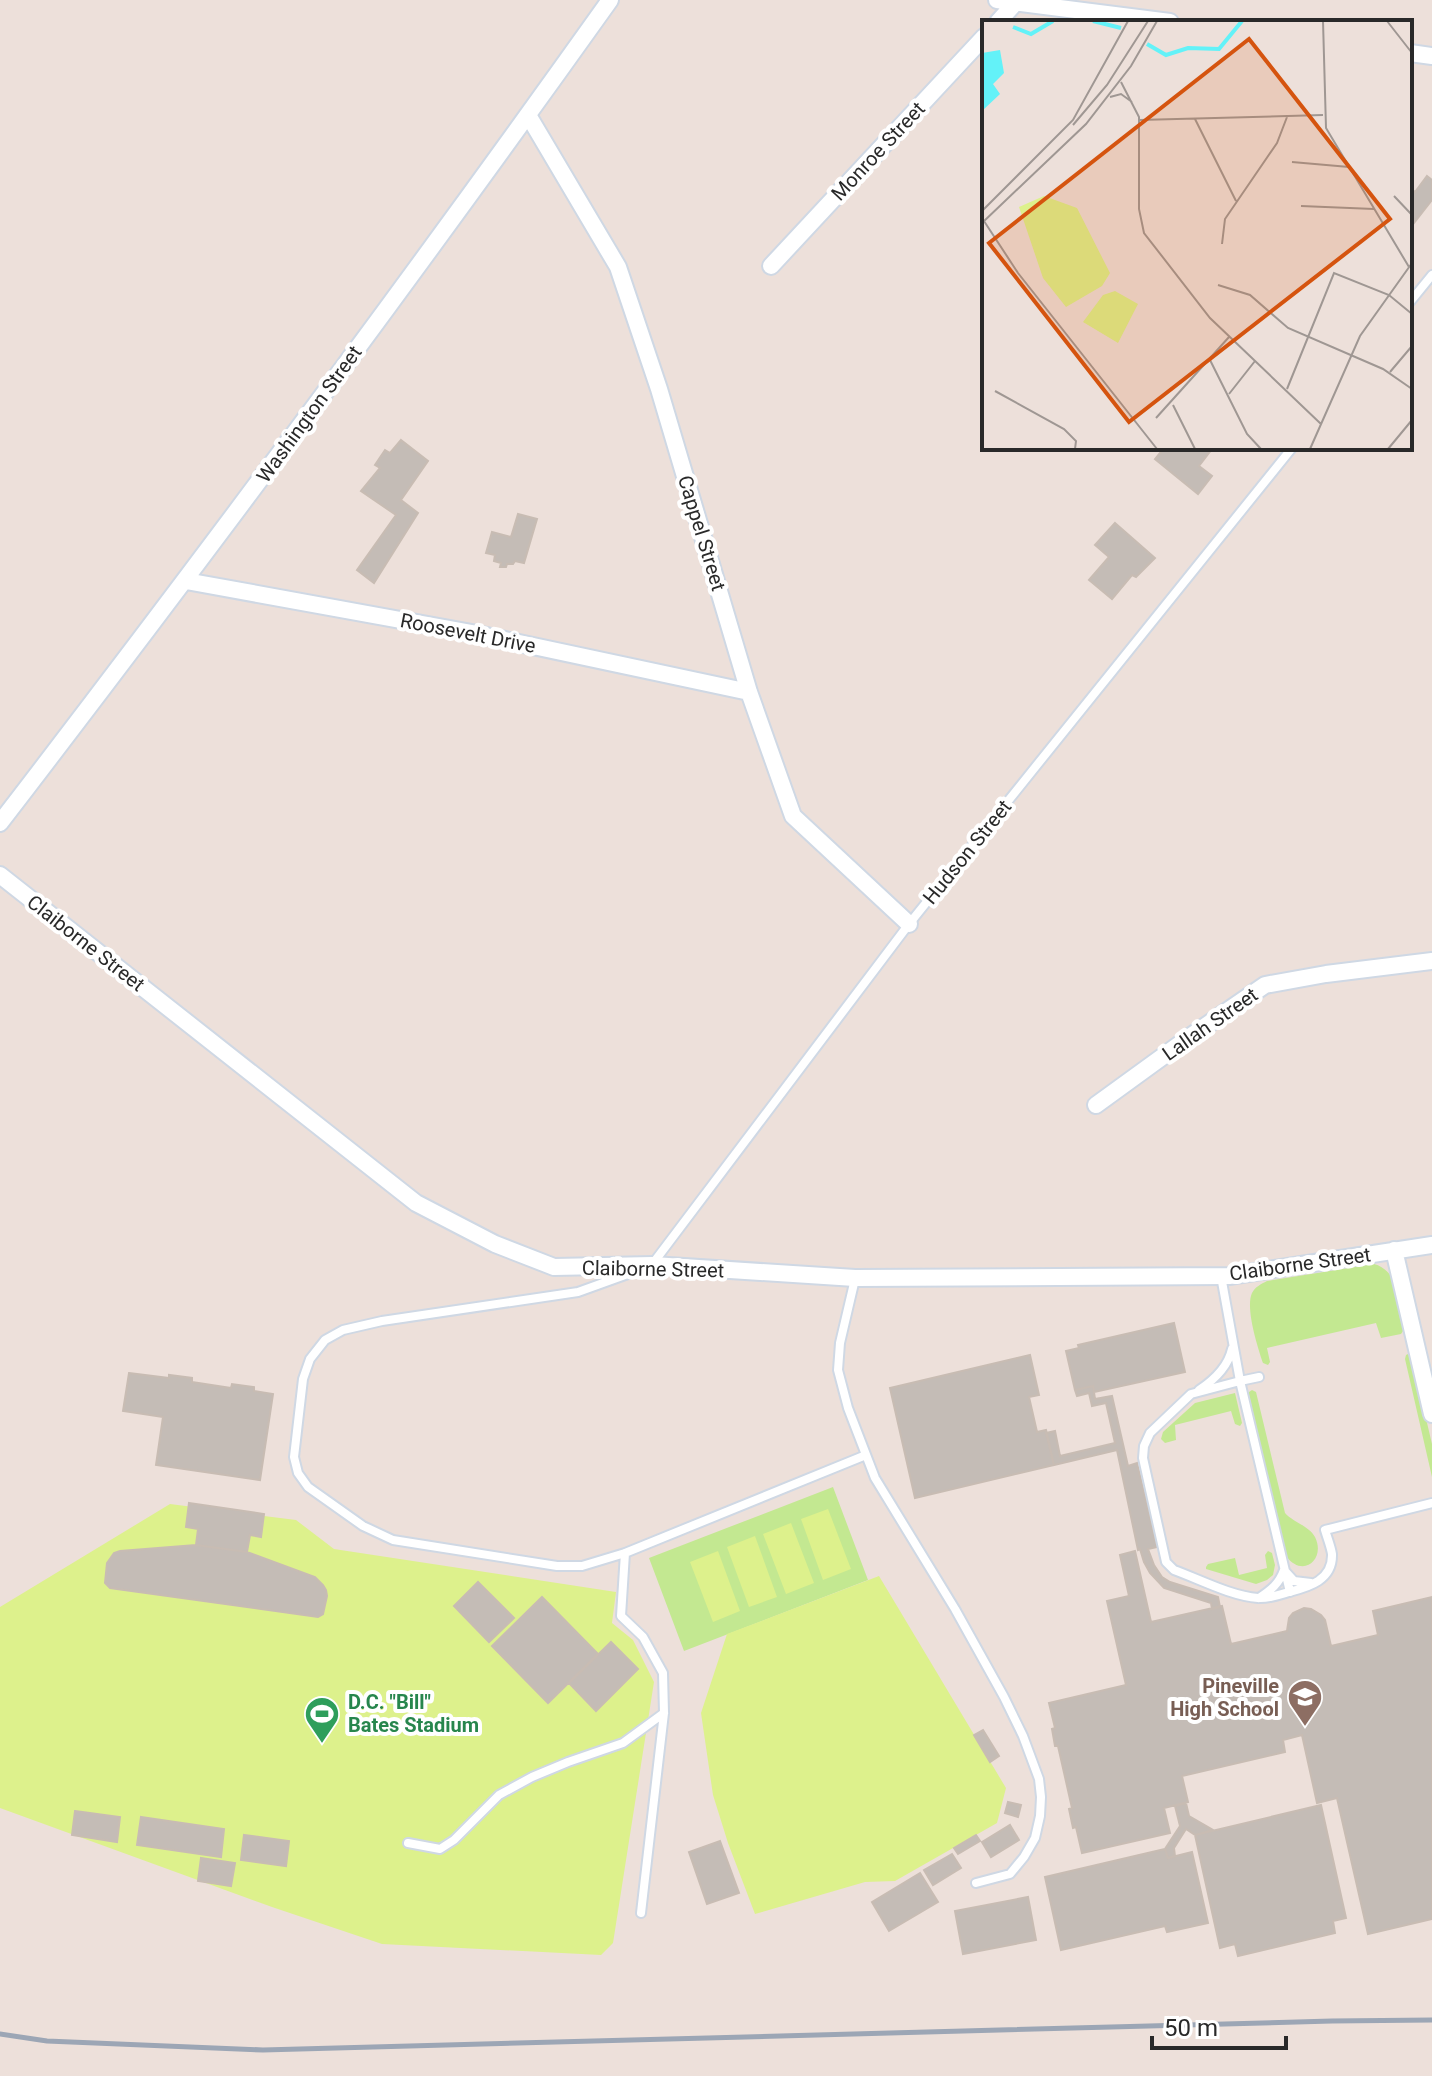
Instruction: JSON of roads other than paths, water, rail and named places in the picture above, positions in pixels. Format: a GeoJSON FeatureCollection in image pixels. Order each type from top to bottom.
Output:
{"type":"FeatureCollection","features":[{"type":"Feature","properties":{"kind":"street","name":"Washington Street"},"geometry":{"type":"LineString","coordinates":[[0,823],[186,581],[610,0]]}},
{"type":"Feature","properties":{"kind":"street"},"geometry":{"type":"LineString","coordinates":[[997,0],[1155,20]]}},
{"type":"Feature","properties":{"kind":"street"},"geometry":{"type":"LineString","coordinates":[[1000,20],[1016,2]]}},
{"type":"Feature","properties":{"kind":"street","name":"Monroe Street"},"geometry":{"type":"LineString","coordinates":[[771,266],[982,39]]}},
{"type":"Feature","properties":{"kind":"street"},"geometry":{"type":"LineString","coordinates":[[1412,53],[1432,56]]}},
{"type":"Feature","properties":{"kind":"street","name":"Cappel Street"},"geometry":{"type":"LineString","coordinates":[[528,115],[618,267],[659,389],[749,692],[793,816],[909,924]]}},
{"type":"Feature","properties":{"kind":"street","name":"Roosevelt Drive"},"geometry":{"type":"LineString","coordinates":[[186,581],[472,633],[749,692]]}},
{"type":"Feature","properties":{"kind":"street","name":"Claiborne Street"},"geometry":{"type":"LineString","coordinates":[[0,875],[416,1203],[495,1244],[554,1267],[653,1265],[855,1278],[1229,1276],[1432,1245]]}},
{"type":"Feature","properties":{"kind":"street","name":"Lallah Street"},"geometry":{"type":"LineString","coordinates":[[1096,1105],[1265,985],[1432,961]]}},
{"type":"Feature","properties":{"kind":"street"},"geometry":{"type":"LineString","coordinates":[[1394,1250],[1432,1414]]}},
{"type":"Feature","properties":{"kind":"lane"},"geometry":{"type":"LineString","coordinates":[[1412,300],[1432,275]]}},
{"type":"Feature","properties":{"kind":"lane","name":"Hudson Street"},"geometry":{"type":"LineString","coordinates":[[653,1265],[909,924],[1290,450]]}},
{"type":"Feature","properties":{"kind":"lane"},"geometry":{"type":"LineString","coordinates":[[653,1265],[578,1292],[382,1321],[343,1330],[325,1340],[310,1359],[303,1379],[294,1457],[298,1473],[308,1487],[363,1526],[393,1540],[557,1566],[582,1566],[625,1553],[866,1455]]}},
{"type":"Feature","properties":{"kind":"lane"},"geometry":{"type":"LineString","coordinates":[[1221,1276],[1240,1381],[1290,1592]]}},
{"type":"Feature","properties":{"kind":"lane"},"geometry":{"type":"LineString","coordinates":[[855,1278],[840,1343],[838,1370],[848,1408],[875,1478],[955,1609],[1004,1697],[1039,1779],[1040,1816],[1035,1838],[1024,1857],[1010,1874],[976,1883]]}},
{"type":"Feature","properties":{"kind":"lane"},"geometry":{"type":"LineString","coordinates":[[1233,1346],[1223,1369],[1150,1433],[1144,1446],[1143,1458],[1166,1562],[1174,1570],[1259,1598],[1311,1587],[1323,1578],[1330,1566],[1332,1554],[1325,1530],[1432,1503]]}},
{"type":"Feature","properties":{"kind":"lane"},"geometry":{"type":"LineString","coordinates":[[1191,1394],[1259,1377]]}},
{"type":"Feature","properties":{"kind":"lane"},"geometry":{"type":"LineString","coordinates":[[625,1553],[621,1616],[643,1637],[663,1673],[664,1713],[641,1913]]}},
{"type":"Feature","properties":{"kind":"lane"},"geometry":{"type":"LineString","coordinates":[[1284,1570],[1294,1581],[1315,1583]]}},
{"type":"Feature","properties":{"kind":"lane"},"geometry":{"type":"LineString","coordinates":[[1259,1598],[1273,1588],[1284,1570]]}},
{"type":"Feature","properties":{"kind":"lane"},"geometry":{"type":"LineString","coordinates":[[408,1843],[440,1849],[454,1840],[499,1795],[532,1777],[623,1743],[664,1713]]}},
{"type":"Feature","properties":{"kind":"railway"},"geometry":{"type":"LineString","coordinates":[[0,2034],[47,2041],[263,2050],[1432,2020]]}},
{"type":"Feature","properties":{"kind":"place","name":"Pineville High School"},"geometry":{"type":"Point","coordinates":[1305,1728]}},
{"type":"Feature","properties":{"kind":"place","name":"D.C. \"Bill\" Bates Stadium"},"geometry":{"type":"Point","coordinates":[322,1745]}}]}
